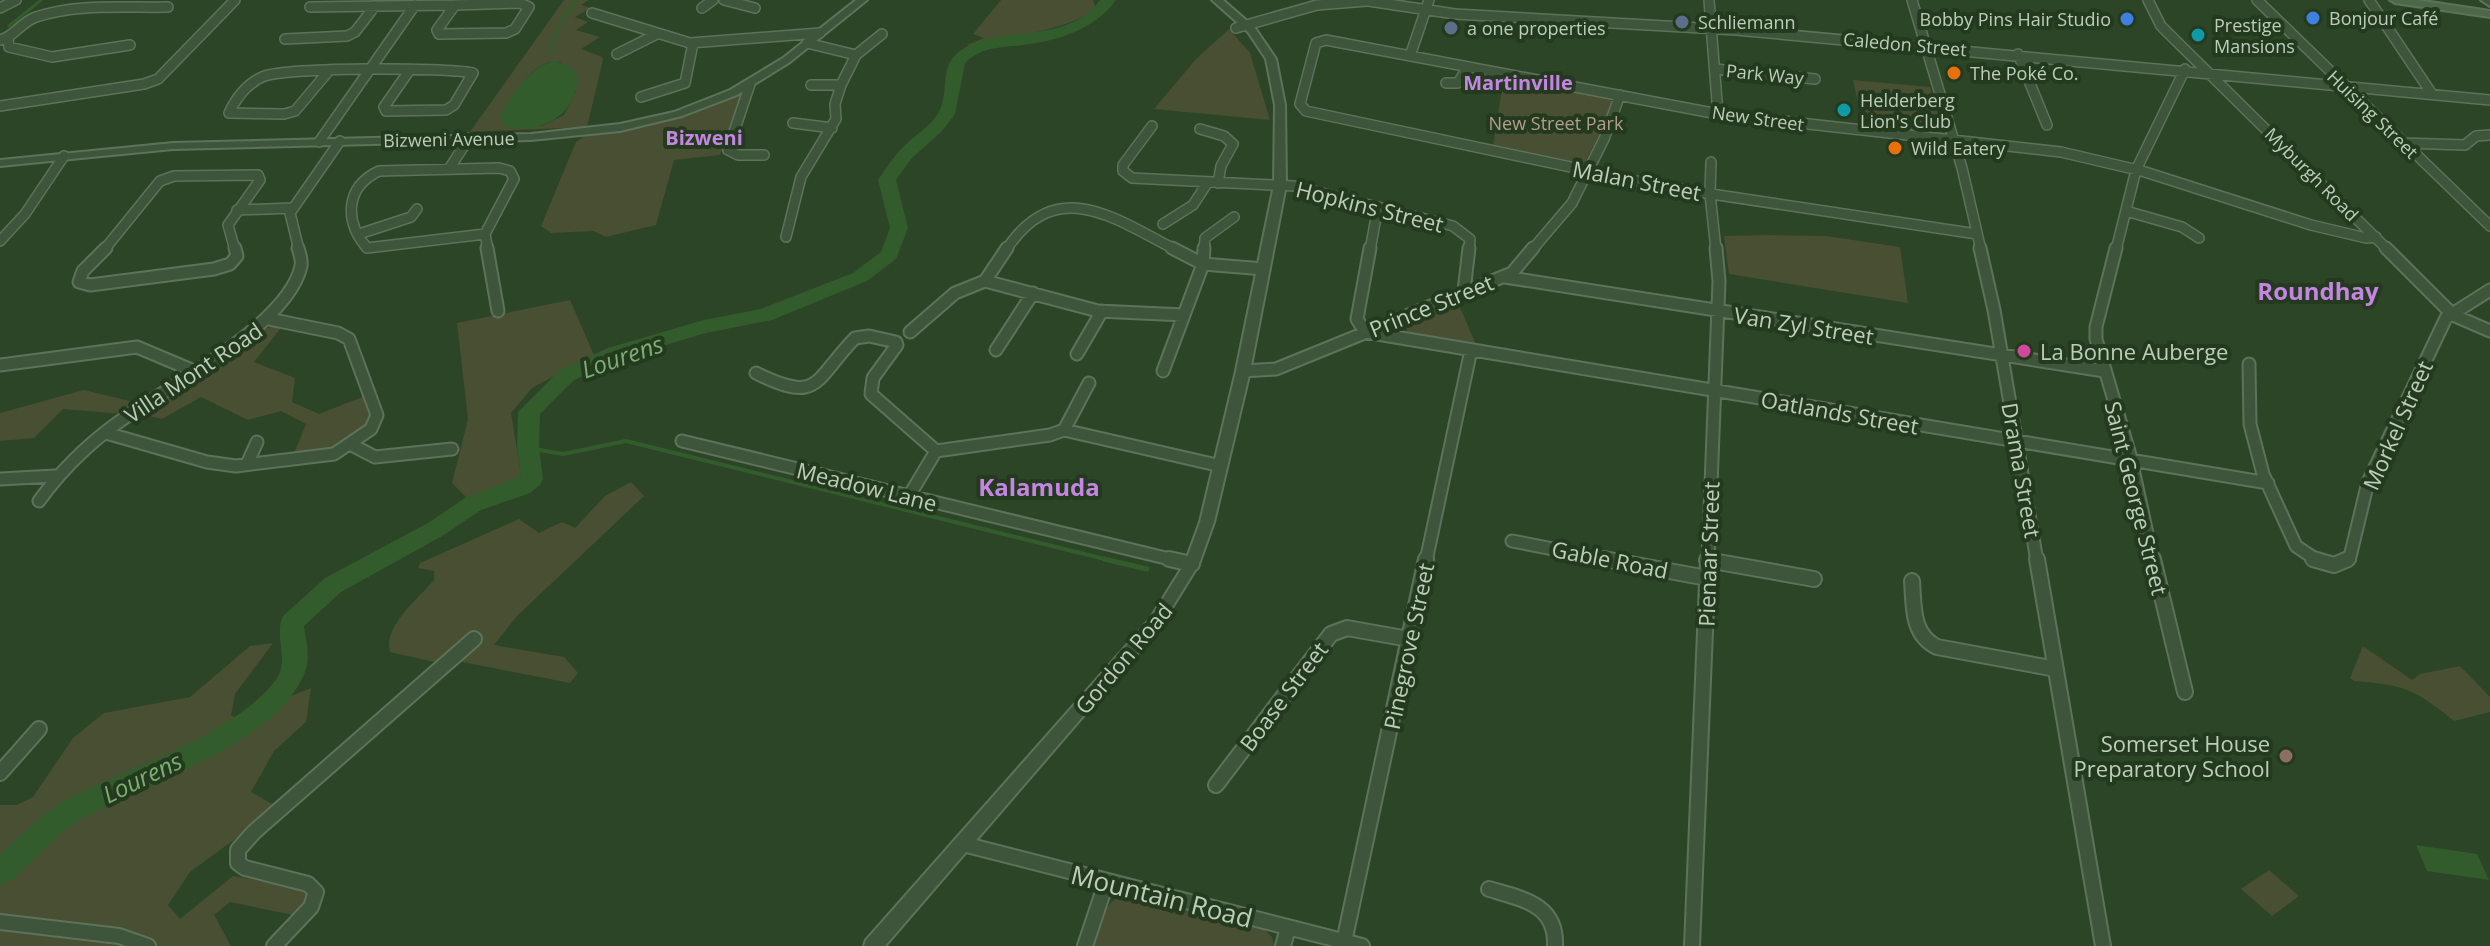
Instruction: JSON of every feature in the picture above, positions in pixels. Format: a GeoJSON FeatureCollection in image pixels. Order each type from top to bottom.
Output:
{"type":"FeatureCollection","features":[{"type":"Feature","properties":{"kind":"main road"},"geometry":{"type":"LineString","coordinates":[[2395,0],[2488,5]]}},
{"type":"Feature","properties":{"kind":"main road"},"geometry":{"type":"LineString","coordinates":[[2430,0],[2488,5]]}},
{"type":"Feature","properties":{"kind":"street"},"geometry":{"type":"LineString","coordinates":[[0,8],[16,0]]}},
{"type":"Feature","properties":{"kind":"street"},"geometry":{"type":"LineString","coordinates":[[48,0],[4,39],[9,47],[46,57],[130,45]]}},
{"type":"Feature","properties":{"kind":"street"},"geometry":{"type":"LineString","coordinates":[[0,106],[144,84],[158,79],[235,0]]}},
{"type":"Feature","properties":{"kind":"street"},"geometry":{"type":"LineString","coordinates":[[702,8],[713,0]]}},
{"type":"Feature","properties":{"kind":"street"},"geometry":{"type":"LineString","coordinates":[[724,0],[755,8]]}},
{"type":"Feature","properties":{"kind":"street","name":"Bizweni Avenue"},"geometry":{"type":"LineString","coordinates":[[0,163],[162,147],[576,135],[633,125],[704,105],[750,84],[862,0]]}},
{"type":"Feature","properties":{"kind":"street","name":"Gordon Road"},"geometry":{"type":"LineString","coordinates":[[873,946],[1155,623],[1192,564],[1207,522],[1243,371],[1280,185],[1280,105],[1267,49],[1204,0]]}},
{"type":"Feature","properties":{"kind":"street","name":"Gordon Road"},"geometry":{"type":"LineString","coordinates":[[1217,0],[1238,24]]}},
{"type":"Feature","properties":{"kind":"street"},"geometry":{"type":"LineString","coordinates":[[1238,24],[1311,0]]}},
{"type":"Feature","properties":{"kind":"street","name":"Caledon Street"},"geometry":{"type":"LineString","coordinates":[[1238,24],[1321,3],[1365,0],[1427,4],[1545,23],[1711,28],[1924,40],[1948,48],[2207,70],[2490,100]]}},
{"type":"Feature","properties":{"kind":"street"},"geometry":{"type":"LineString","coordinates":[[1709,0],[1718,114]]}},
{"type":"Feature","properties":{"kind":"street","name":"Drama Street"},"geometry":{"type":"LineString","coordinates":[[1912,0],[1954,141],[2002,356],[2103,946]]}},
{"type":"Feature","properties":{"kind":"street","name":"Myburgh Road"},"geometry":{"type":"LineString","coordinates":[[2148,0],[2161,26],[2453,315],[2490,331]]}},
{"type":"Feature","properties":{"kind":"street","name":"Huising Street"},"geometry":{"type":"LineString","coordinates":[[2257,0],[2490,226]]}},
{"type":"Feature","properties":{"kind":"street"},"geometry":{"type":"LineString","coordinates":[[2369,0],[2432,94]]}},
{"type":"Feature","properties":{"kind":"street"},"geometry":{"type":"LineString","coordinates":[[310,7],[455,4],[523,3],[529,7],[510,32],[441,35],[437,30],[455,4]]}},
{"type":"Feature","properties":{"kind":"street"},"geometry":{"type":"LineString","coordinates":[[1410,56],[1427,4]]}},
{"type":"Feature","properties":{"kind":"street"},"geometry":{"type":"LineString","coordinates":[[319,142],[415,5]]}},
{"type":"Feature","properties":{"kind":"street"},"geometry":{"type":"LineString","coordinates":[[285,39],[347,36],[355,32],[375,6]]}},
{"type":"Feature","properties":{"kind":"street"},"geometry":{"type":"LineString","coordinates":[[30,18],[52,11],[168,7]]}},
{"type":"Feature","properties":{"kind":"street"},"geometry":{"type":"LineString","coordinates":[[592,13],[693,43],[814,37],[860,52]]}},
{"type":"Feature","properties":{"kind":"street"},"geometry":{"type":"LineString","coordinates":[[617,54],[657,34]]}},
{"type":"Feature","properties":{"kind":"street"},"geometry":{"type":"LineString","coordinates":[[786,237],[801,177],[837,116],[835,104],[841,85],[860,52],[882,34]]}},
{"type":"Feature","properties":{"kind":"street","name":"New Street"},"geometry":{"type":"LineString","coordinates":[[1300,107],[1316,43],[1326,40],[1718,114],[2061,152],[2136,170],[2311,225],[2366,238],[2376,237]]}},
{"type":"Feature","properties":{"kind":"street"},"geometry":{"type":"LineString","coordinates":[[641,97],[685,83],[693,43]]}},
{"type":"Feature","properties":{"kind":"street"},"geometry":{"type":"LineString","coordinates":[[2018,54],[2047,125]]}},
{"type":"Feature","properties":{"kind":"street"},"geometry":{"type":"LineString","coordinates":[[1446,83],[1458,83],[1468,67]]}},
{"type":"Feature","properties":{"kind":"street","name":"Park Way"},"geometry":{"type":"LineString","coordinates":[[1715,69],[1815,79]]}},
{"type":"Feature","properties":{"kind":"street","name":"Saint George Street"},"geometry":{"type":"LineString","coordinates":[[2185,69],[2136,170],[2096,327],[2096,339],[2130,460],[2185,692]]}},
{"type":"Feature","properties":{"kind":"street"},"geometry":{"type":"LineString","coordinates":[[327,73],[300,108],[292,113],[234,116],[229,112],[260,77],[327,73],[409,71],[464,70],[473,73],[454,105],[446,110],[386,111],[384,107],[409,71]]}},
{"type":"Feature","properties":{"kind":"street"},"geometry":{"type":"LineString","coordinates":[[750,84],[728,150],[738,155],[764,155]]}},
{"type":"Feature","properties":{"kind":"street"},"geometry":{"type":"LineString","coordinates":[[811,85],[841,85]]}},
{"type":"Feature","properties":{"kind":"street","name":"Prince Street"},"geometry":{"type":"LineString","coordinates":[[1243,371],[1276,369],[1512,273],[1567,210],[1604,139],[1620,95]]}},
{"type":"Feature","properties":{"kind":"street","name":"Malan Street"},"geometry":{"type":"LineString","coordinates":[[1300,107],[1710,194],[1977,234]]}},
{"type":"Feature","properties":{"kind":"street"},"geometry":{"type":"LineString","coordinates":[[793,123],[832,128]]}},
{"type":"Feature","properties":{"kind":"street","name":"Hopkins Street"},"geometry":{"type":"LineString","coordinates":[[1152,126],[1123,165],[1125,173],[1137,179],[1302,187],[1459,228],[1470,239],[1467,265]]}},
{"type":"Feature","properties":{"kind":"street"},"geometry":{"type":"LineString","coordinates":[[1163,224],[1193,205],[1213,182],[1233,144],[1224,136],[1200,129]]}},
{"type":"Feature","properties":{"kind":"street"},"geometry":{"type":"LineString","coordinates":[[2403,143],[2465,145],[2476,136],[2490,135]]}},
{"type":"Feature","properties":{"kind":"street"},"geometry":{"type":"LineString","coordinates":[[449,169],[469,138]]}},
{"type":"Feature","properties":{"kind":"street"},"geometry":{"type":"LineString","coordinates":[[237,210],[293,208],[340,141]]}},
{"type":"Feature","properties":{"kind":"street"},"geometry":{"type":"LineString","coordinates":[[0,241],[25,214],[64,156]]}},
{"type":"Feature","properties":{"kind":"street","name":"Pienaar Street"},"geometry":{"type":"LineString","coordinates":[[1692,946],[1717,311],[1718,265],[1710,194],[1711,162]]}},
{"type":"Feature","properties":{"kind":"street"},"geometry":{"type":"LineString","coordinates":[[485,234],[365,247],[348,207],[365,178],[383,171],[499,168],[514,174],[485,234],[498,311]]}},
{"type":"Feature","properties":{"kind":"street"},"geometry":{"type":"LineString","coordinates":[[258,175],[260,180],[237,210],[227,227],[237,256],[226,266],[90,285],[79,282],[83,271],[111,243],[163,180],[174,176],[258,175]]}},
{"type":"Feature","properties":{"kind":"street"},"geometry":{"type":"LineString","coordinates":[[1365,332],[1357,319],[1378,207]]}},
{"type":"Feature","properties":{"kind":"street","name":"Villa Mont Road"},"geometry":{"type":"LineString","coordinates":[[39,501],[55,476],[106,433],[269,319],[302,264],[289,220],[293,208]]}},
{"type":"Feature","properties":{"kind":"street"},"geometry":{"type":"LineString","coordinates":[[910,332],[955,293],[985,281],[1021,227],[1045,212],[1064,208],[1087,209],[1108,215],[1203,264],[1264,269]]}},
{"type":"Feature","properties":{"kind":"street"},"geometry":{"type":"LineString","coordinates":[[359,234],[411,217],[417,209]]}},
{"type":"Feature","properties":{"kind":"street"},"geometry":{"type":"LineString","coordinates":[[2126,211],[2174,224],[2199,238]]}},
{"type":"Feature","properties":{"kind":"street"},"geometry":{"type":"LineString","coordinates":[[1163,371],[1203,264],[1205,238],[1234,217]]}},
{"type":"Feature","properties":{"kind":"street"},"geometry":{"type":"LineString","coordinates":[[1464,291],[1467,265]]}},
{"type":"Feature","properties":{"kind":"street","name":"Van Zyl Street"},"geometry":{"type":"LineString","coordinates":[[1467,265],[1500,278],[2104,371]]}},
{"type":"Feature","properties":{"kind":"street"},"geometry":{"type":"LineString","coordinates":[[985,281],[1102,311],[1184,315]]}},
{"type":"Feature","properties":{"kind":"street","name":"Morkel Street"},"geometry":{"type":"LineString","coordinates":[[2268,483],[2297,547],[2324,563],[2339,564],[2350,557],[2368,482],[2446,318],[2490,290]]}},
{"type":"Feature","properties":{"kind":"street"},"geometry":{"type":"LineString","coordinates":[[996,350],[1033,293]]}},
{"type":"Feature","properties":{"kind":"street"},"geometry":{"type":"LineString","coordinates":[[1077,354],[1102,311]]}},
{"type":"Feature","properties":{"kind":"street"},"geometry":{"type":"LineString","coordinates":[[1401,317],[1400,328],[1412,340]]}},
{"type":"Feature","properties":{"kind":"street"},"geometry":{"type":"LineString","coordinates":[[106,433],[229,466],[329,456],[371,429],[378,418],[349,339],[338,333],[269,319]]}},
{"type":"Feature","properties":{"kind":"street","name":"Oatlands Street"},"geometry":{"type":"LineString","coordinates":[[1365,332],[2268,483]]}},
{"type":"Feature","properties":{"kind":"street"},"geometry":{"type":"LineString","coordinates":[[756,373],[790,386],[812,387],[821,382],[855,338],[869,336],[898,344],[870,384],[871,394],[936,451],[1050,435],[1064,430],[1221,466]]}},
{"type":"Feature","properties":{"kind":"street"},"geometry":{"type":"LineString","coordinates":[[0,365],[137,347],[194,371]]}},
{"type":"Feature","properties":{"kind":"street","name":"Pinegrove Street"},"geometry":{"type":"LineString","coordinates":[[1344,942],[1471,350]]}},
{"type":"Feature","properties":{"kind":"street"},"geometry":{"type":"LineString","coordinates":[[2249,364],[2252,435],[2268,483]]}},
{"type":"Feature","properties":{"kind":"street"},"geometry":{"type":"LineString","coordinates":[[1064,430],[1089,383]]}},
{"type":"Feature","properties":{"kind":"street","name":"Meadow Lane"},"geometry":{"type":"LineString","coordinates":[[682,441],[1192,564]]}},
{"type":"Feature","properties":{"kind":"street"},"geometry":{"type":"LineString","coordinates":[[247,464],[257,442]]}},
{"type":"Feature","properties":{"kind":"street"},"geometry":{"type":"LineString","coordinates":[[350,444],[375,457],[452,449]]}},
{"type":"Feature","properties":{"kind":"street"},"geometry":{"type":"LineString","coordinates":[[909,496],[936,451]]}},
{"type":"Feature","properties":{"kind":"street"},"geometry":{"type":"LineString","coordinates":[[0,479],[55,476]]}},
{"type":"Feature","properties":{"kind":"street","name":"Gable Road"},"geometry":{"type":"LineString","coordinates":[[1512,541],[1707,578]]}},
{"type":"Feature","properties":{"kind":"street"},"geometry":{"type":"LineString","coordinates":[[1707,560],[1814,579]]}},
{"type":"Feature","properties":{"kind":"street"},"geometry":{"type":"LineString","coordinates":[[1912,581],[1917,631],[1923,641],[1937,647],[2056,669]]}},
{"type":"Feature","properties":{"kind":"street","name":"Boase Street"},"geometry":{"type":"LineString","coordinates":[[1216,785],[1331,634],[1347,628],[1409,639]]}},
{"type":"Feature","properties":{"kind":"street"},"geometry":{"type":"LineString","coordinates":[[274,946],[311,907],[316,892],[308,884],[245,868],[238,863],[238,850],[254,832],[474,639]]}},
{"type":"Feature","properties":{"kind":"street"},"geometry":{"type":"LineString","coordinates":[[0,773],[39,729]]}},
{"type":"Feature","properties":{"kind":"street","name":"Mountain Road"},"geometry":{"type":"LineString","coordinates":[[963,844],[1362,946]]}},
{"type":"Feature","properties":{"kind":"street"},"geometry":{"type":"LineString","coordinates":[[1085,946],[1106,883]]}},
{"type":"Feature","properties":{"kind":"street"},"geometry":{"type":"LineString","coordinates":[[1489,889],[1540,906],[1554,925],[1555,946]]}},
{"type":"Feature","properties":{"kind":"street"},"geometry":{"type":"LineString","coordinates":[[0,922],[119,936],[148,946]]}},
{"type":"Feature","properties":{"kind":"street"},"geometry":{"type":"LineString","coordinates":[[1283,946],[1288,928]]}},
{"type":"Feature","properties":{"kind":"green space"},"geometry":{"type":"Polygon","coordinates":[[[564,0],[589,0],[581,5],[590,8],[575,17],[588,22],[576,30],[600,37],[581,49],[603,60],[587,127],[470,132],[564,0]],[[549,62],[525,80],[514,97],[504,126],[542,126],[564,115],[576,91],[561,62],[549,62]]]}},
{"type":"Feature","properties":{"kind":"green space"},"geometry":{"type":"Polygon","coordinates":[[[1001,0],[1093,0],[1096,9],[1067,24],[972,48],[967,45],[984,38],[973,34],[1001,0]]]}},
{"type":"Feature","properties":{"kind":"green space"},"geometry":{"type":"Polygon","coordinates":[[[1229,29],[1250,53],[1270,120],[1154,109],[1196,59],[1229,29]]]}},
{"type":"Feature","properties":{"kind":"green space","name":"New Street Park"},"geometry":{"type":"Polygon","coordinates":[[[1504,76],[1610,96],[1612,101],[1604,126],[1585,162],[1575,165],[1493,147],[1504,76]]]}},
{"type":"Feature","properties":{"kind":"green space"},"geometry":{"type":"Polygon","coordinates":[[[1853,80],[1930,87],[1943,133],[1863,126],[1853,80]]]}},
{"type":"Feature","properties":{"kind":"green space"},"geometry":{"type":"Polygon","coordinates":[[[743,91],[720,155],[674,160],[656,225],[606,237],[593,231],[551,233],[541,226],[576,142],[585,136],[681,116],[743,91]]]}},
{"type":"Feature","properties":{"kind":"green space"},"geometry":{"type":"Polygon","coordinates":[[[1724,236],[1826,236],[1900,247],[1908,303],[1729,274],[1724,236]]]}},
{"type":"Feature","properties":{"kind":"green space"},"geometry":{"type":"Polygon","coordinates":[[[1456,298],[1477,347],[1416,337],[1407,331],[1406,322],[1456,298]]]}},
{"type":"Feature","properties":{"kind":"green space"},"geometry":{"type":"Polygon","coordinates":[[[570,300],[594,355],[532,388],[511,413],[522,481],[494,493],[468,499],[452,483],[468,419],[457,323],[570,300]]]}},
{"type":"Feature","properties":{"kind":"green space"},"geometry":{"type":"Polygon","coordinates":[[[284,324],[254,362],[295,378],[292,402],[319,414],[365,396],[373,421],[336,450],[293,456],[306,424],[281,411],[248,420],[201,397],[162,419],[137,413],[262,329],[284,324]]]}},
{"type":"Feature","properties":{"kind":"green space"},"geometry":{"type":"Polygon","coordinates":[[[84,390],[138,403],[123,414],[63,409],[34,438],[0,441],[0,413],[84,390]]]}},
{"type":"Feature","properties":{"kind":"green space"},"geometry":{"type":"Polygon","coordinates":[[[631,482],[644,496],[517,616],[494,645],[564,657],[578,673],[570,683],[457,661],[434,662],[390,652],[389,642],[397,623],[434,580],[434,571],[418,568],[420,563],[519,519],[539,533],[562,522],[575,528],[605,496],[631,482]]]}},
{"type":"Feature","properties":{"kind":"green space"},"geometry":{"type":"Polygon","coordinates":[[[273,643],[235,694],[231,715],[248,728],[278,701],[311,688],[306,722],[274,751],[251,792],[274,805],[257,823],[190,872],[168,905],[180,919],[233,876],[306,889],[307,903],[293,915],[230,902],[214,915],[231,946],[0,946],[0,805],[17,805],[33,797],[73,738],[104,713],[190,697],[250,646],[273,643]]]}},
{"type":"Feature","properties":{"kind":"green space"},"geometry":{"type":"Polygon","coordinates":[[[2363,646],[2412,680],[2420,674],[2460,666],[2490,697],[2490,712],[2454,721],[2408,690],[2354,681],[2350,678],[2363,646]]]}},
{"type":"Feature","properties":{"kind":"green space"},"geometry":{"type":"Polygon","coordinates":[[[2269,870],[2299,896],[2272,916],[2241,889],[2269,870]]]}},
{"type":"Feature","properties":{"kind":"green space"},"geometry":{"type":"Polygon","coordinates":[[[1126,895],[1264,929],[1272,937],[1274,946],[1093,946],[1107,908],[1126,895]]]}},
{"type":"Feature","properties":{"kind":"shaded area"},"geometry":{"type":"Polygon","coordinates":[[[554,61],[568,65],[578,77],[570,103],[554,120],[543,125],[531,128],[504,126],[500,116],[516,91],[529,75],[554,61]]]}},
{"type":"Feature","properties":{"kind":"shaded area"},"geometry":{"type":"Polygon","coordinates":[[[2416,845],[2477,854],[2489,880],[2427,871],[2416,845]]]}},
{"type":"Feature","properties":{"kind":"waterway"},"geometry":{"type":"LineString","coordinates":[[9,26],[41,0]]}},
{"type":"Feature","properties":{"kind":"waterway"},"geometry":{"type":"LineString","coordinates":[[552,52],[550,48],[560,24],[576,0]]}},
{"type":"Feature","properties":{"kind":"waterway","name":"Lourens"},"geometry":{"type":"LineString","coordinates":[[0,872],[55,822],[74,809],[199,749],[264,708],[285,687],[295,666],[292,623],[333,585],[436,529],[473,504],[522,487],[532,479],[528,448],[529,412],[567,375],[615,353],[704,327],[765,315],[860,277],[889,255],[899,228],[887,180],[910,149],[947,114],[954,68],[958,61],[981,46],[1034,39],[1076,26],[1095,15],[1108,0]]}},
{"type":"Feature","properties":{"kind":"waterway"},"geometry":{"type":"LineString","coordinates":[[528,448],[563,454],[626,441],[1113,561]]}},
{"type":"Feature","properties":{"kind":"waterway"},"geometry":{"type":"LineString","coordinates":[[1104,559],[1147,569]]}},
{"type":"Feature","properties":{"kind":"place","name":"Bonjour Café"},"geometry":{"type":"Point","coordinates":[2313,18]}},
{"type":"Feature","properties":{"kind":"place","name":"Bobby Pins Hair Studio"},"geometry":{"type":"Point","coordinates":[2127,19]}},
{"type":"Feature","properties":{"kind":"place","name":"Schliemann"},"geometry":{"type":"Point","coordinates":[1682,22]}},
{"type":"Feature","properties":{"kind":"place","name":"a one properties"},"geometry":{"type":"Point","coordinates":[1451,28]}},
{"type":"Feature","properties":{"kind":"place","name":"Prestige Mansions"},"geometry":{"type":"Point","coordinates":[2198,35]}},
{"type":"Feature","properties":{"kind":"place","name":"The Poké Co."},"geometry":{"type":"Point","coordinates":[1954,73]}},
{"type":"Feature","properties":{"kind":"place","name":"Helderberg Lion's Club"},"geometry":{"type":"Point","coordinates":[1844,110]}},
{"type":"Feature","properties":{"kind":"place","name":"Wild Eatery"},"geometry":{"type":"Point","coordinates":[1895,148]}},
{"type":"Feature","properties":{"kind":"place","name":"La Bonne Auberge"},"geometry":{"type":"Point","coordinates":[2024,351]}},
{"type":"Feature","properties":{"kind":"place","name":"Somerset House Preparatory School"},"geometry":{"type":"Point","coordinates":[2286,756]}},
{"type":"Feature","properties":{"kind":"district","name":"Martinville"},"geometry":{"type":"Point","coordinates":[1518,82]}},
{"type":"Feature","properties":{"kind":"district","name":"Bizweni"},"geometry":{"type":"Point","coordinates":[704,137]}},
{"type":"Feature","properties":{"kind":"district","name":"Roundhay"},"geometry":{"type":"Point","coordinates":[2318,290]}},
{"type":"Feature","properties":{"kind":"district","name":"Kalamuda"},"geometry":{"type":"Point","coordinates":[1039,486]}}]}
